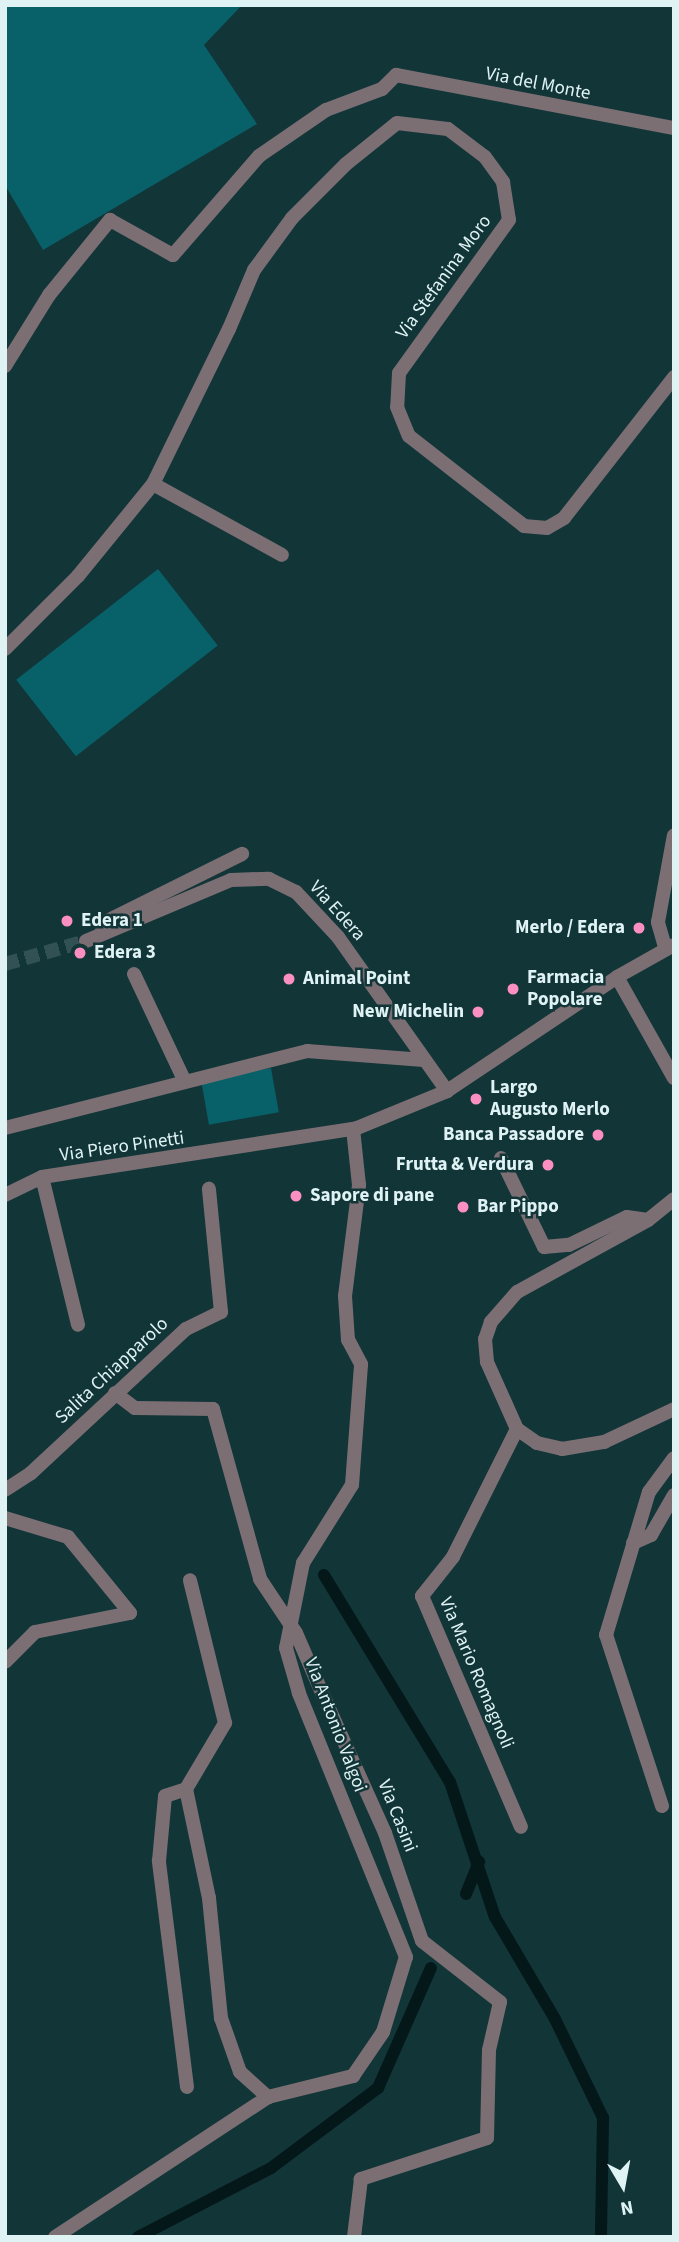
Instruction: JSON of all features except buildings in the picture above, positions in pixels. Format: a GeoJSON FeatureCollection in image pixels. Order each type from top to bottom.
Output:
{"type":"FeatureCollection","features":[{"type":"Feature","properties":{"kind":"street","name":"Via del Monte"},"geometry":{"type":"LineString","coordinates":[[5,366],[49,295],[110,220],[173,255],[259,156],[326,110],[382,89],[396,75],[674,128]]}},
{"type":"Feature","properties":{"kind":"street","name":"Via Stefanina Moro"},"geometry":{"type":"LineString","coordinates":[[5,649],[78,576],[153,484],[229,329],[254,270],[292,218],[346,164],[397,123],[448,129],[485,156],[503,182],[509,220],[399,373],[397,407],[409,436],[524,526],[547,528],[564,518],[674,377]]}},
{"type":"Feature","properties":{"kind":"street"},"geometry":{"type":"LineString","coordinates":[[153,484],[282,555]]}},
{"type":"Feature","properties":{"kind":"street"},"geometry":{"type":"LineString","coordinates":[[353,1129],[447,1091],[617,977],[669,946],[658,922],[674,835]]}},
{"type":"Feature","properties":{"kind":"street","name":"Via Edera"},"geometry":{"type":"LineString","coordinates":[[100,935],[107,921],[243,854]]}},
{"type":"Feature","properties":{"kind":"street","name":"Via Edera"},"geometry":{"type":"LineString","coordinates":[[86,941],[231,880],[269,879],[296,892],[338,937],[447,1091]]}},
{"type":"Feature","properties":{"kind":"street"},"geometry":{"type":"LineString","coordinates":[[134,974],[185,1082]]}},
{"type":"Feature","properties":{"kind":"street"},"geometry":{"type":"LineString","coordinates":[[617,977],[674,1077]]}},
{"type":"Feature","properties":{"kind":"street"},"geometry":{"type":"LineString","coordinates":[[5,1128],[307,1051],[424,1060]]}},
{"type":"Feature","properties":{"kind":"street","name":"Via Piero Pinetti"},"geometry":{"type":"LineString","coordinates":[[5,1195],[42,1177],[206,1155],[353,1129]]}},
{"type":"Feature","properties":{"kind":"street","name":"Via Antonio Valgoi"},"geometry":{"type":"LineString","coordinates":[[55,2237],[268,2098],[353,2076],[383,2032],[406,1957],[299,1693],[286,1648],[303,1563],[352,1485],[361,1364],[348,1340],[345,1296],[359,1185],[353,1129]]}},
{"type":"Feature","properties":{"kind":"street"},"geometry":{"type":"LineString","coordinates":[[500,1158],[544,1247],[569,1245],[627,1217],[648,1220]]}},
{"type":"Feature","properties":{"kind":"street","name":"Via Piero Pinetti"},"geometry":{"type":"LineString","coordinates":[[42,1177],[78,1325]]}},
{"type":"Feature","properties":{"kind":"street","name":"Salita Chiapparolo"},"geometry":{"type":"LineString","coordinates":[[5,1490],[31,1472],[186,1329],[221,1312],[209,1189]]}},
{"type":"Feature","properties":{"kind":"street"},"geometry":{"type":"LineString","coordinates":[[674,1199],[648,1220],[517,1292],[491,1322],[485,1339],[487,1362],[517,1429],[537,1443],[562,1450],[604,1442],[674,1409]]}},
{"type":"Feature","properties":{"kind":"street","name":"Via Casini"},"geometry":{"type":"LineString","coordinates":[[115,1393],[135,1408],[212,1409],[260,1579],[296,1633],[385,1833],[422,1941],[500,2002],[489,2050],[487,2138],[361,2179],[354,2237]]}},
{"type":"Feature","properties":{"kind":"street","name":"Via Mario Romagnoli"},"geometry":{"type":"LineString","coordinates":[[517,1429],[453,1557],[422,1596],[521,1826]]}},
{"type":"Feature","properties":{"kind":"street"},"geometry":{"type":"LineString","coordinates":[[662,1806],[606,1636],[649,1492],[674,1458]]}},
{"type":"Feature","properties":{"kind":"street"},"geometry":{"type":"LineString","coordinates":[[633,1543],[651,1535],[674,1495]]}},
{"type":"Feature","properties":{"kind":"street"},"geometry":{"type":"LineString","coordinates":[[5,1518],[68,1537],[130,1613],[35,1632],[5,1662]]}},
{"type":"Feature","properties":{"kind":"street"},"geometry":{"type":"LineString","coordinates":[[187,2087],[159,1861],[164,1796],[186,1789],[225,1723],[190,1580]]}},
{"type":"Feature","properties":{"kind":"street"},"geometry":{"type":"LineString","coordinates":[[186,1789],[209,1898],[221,2018],[240,2072],[268,2098]]}},
{"type":"Feature","properties":{"kind":"shaded area"},"geometry":{"type":"Polygon","coordinates":[[[5,5],[242,5],[204,45],[257,124],[43,250],[5,185],[5,5]]]}},
{"type":"Feature","properties":{"kind":"shaded area"},"geometry":{"type":"Polygon","coordinates":[[[158,569],[218,645],[76,756],[16,680],[158,569]]]}},
{"type":"Feature","properties":{"kind":"shaded area"},"geometry":{"type":"Polygon","coordinates":[[[271,1068],[279,1112],[209,1125],[201,1080],[271,1068]]]}},
{"type":"Feature","properties":{"kind":"waterway"},"geometry":{"type":"LineString","coordinates":[[324,1575],[450,1782],[495,1917],[555,2019],[603,2118],[601,2237]]}},
{"type":"Feature","properties":{"kind":"waterway"},"geometry":{"type":"LineString","coordinates":[[466,1894],[479,1861]]}},
{"type":"Feature","properties":{"kind":"waterway"},"geometry":{"type":"LineString","coordinates":[[138,2237],[271,2168],[378,2088],[431,1968]]}},
{"type":"Feature","properties":{"kind":"tunnel"},"geometry":{"type":"LineString","coordinates":[[5,964],[86,941]]}},
{"type":"Feature","properties":{"kind":"place","name":"Edera 1"},"geometry":{"type":"Point","coordinates":[67,921]}},
{"type":"Feature","properties":{"kind":"place","name":"Merlo / Edera"},"geometry":{"type":"Point","coordinates":[639,928]}},
{"type":"Feature","properties":{"kind":"place","name":"Edera 3"},"geometry":{"type":"Point","coordinates":[80,953]}},
{"type":"Feature","properties":{"kind":"place","name":"Animal Point"},"geometry":{"type":"Point","coordinates":[289,979]}},
{"type":"Feature","properties":{"kind":"place","name":"Farmacia Popolare"},"geometry":{"type":"Point","coordinates":[513,989]}},
{"type":"Feature","properties":{"kind":"place","name":"New Michelin"},"geometry":{"type":"Point","coordinates":[478,1012]}},
{"type":"Feature","properties":{"kind":"place","name":"Largo Augusto Merlo"},"geometry":{"type":"Point","coordinates":[476,1099]}},
{"type":"Feature","properties":{"kind":"place","name":"Banca Passadore"},"geometry":{"type":"Point","coordinates":[598,1135]}},
{"type":"Feature","properties":{"kind":"place","name":"Frutta & Verdura"},"geometry":{"type":"Point","coordinates":[548,1165]}},
{"type":"Feature","properties":{"kind":"place","name":"Sapore di pane"},"geometry":{"type":"Point","coordinates":[296,1196]}},
{"type":"Feature","properties":{"kind":"place","name":"Bar Pippo"},"geometry":{"type":"Point","coordinates":[463,1207]}}]}
